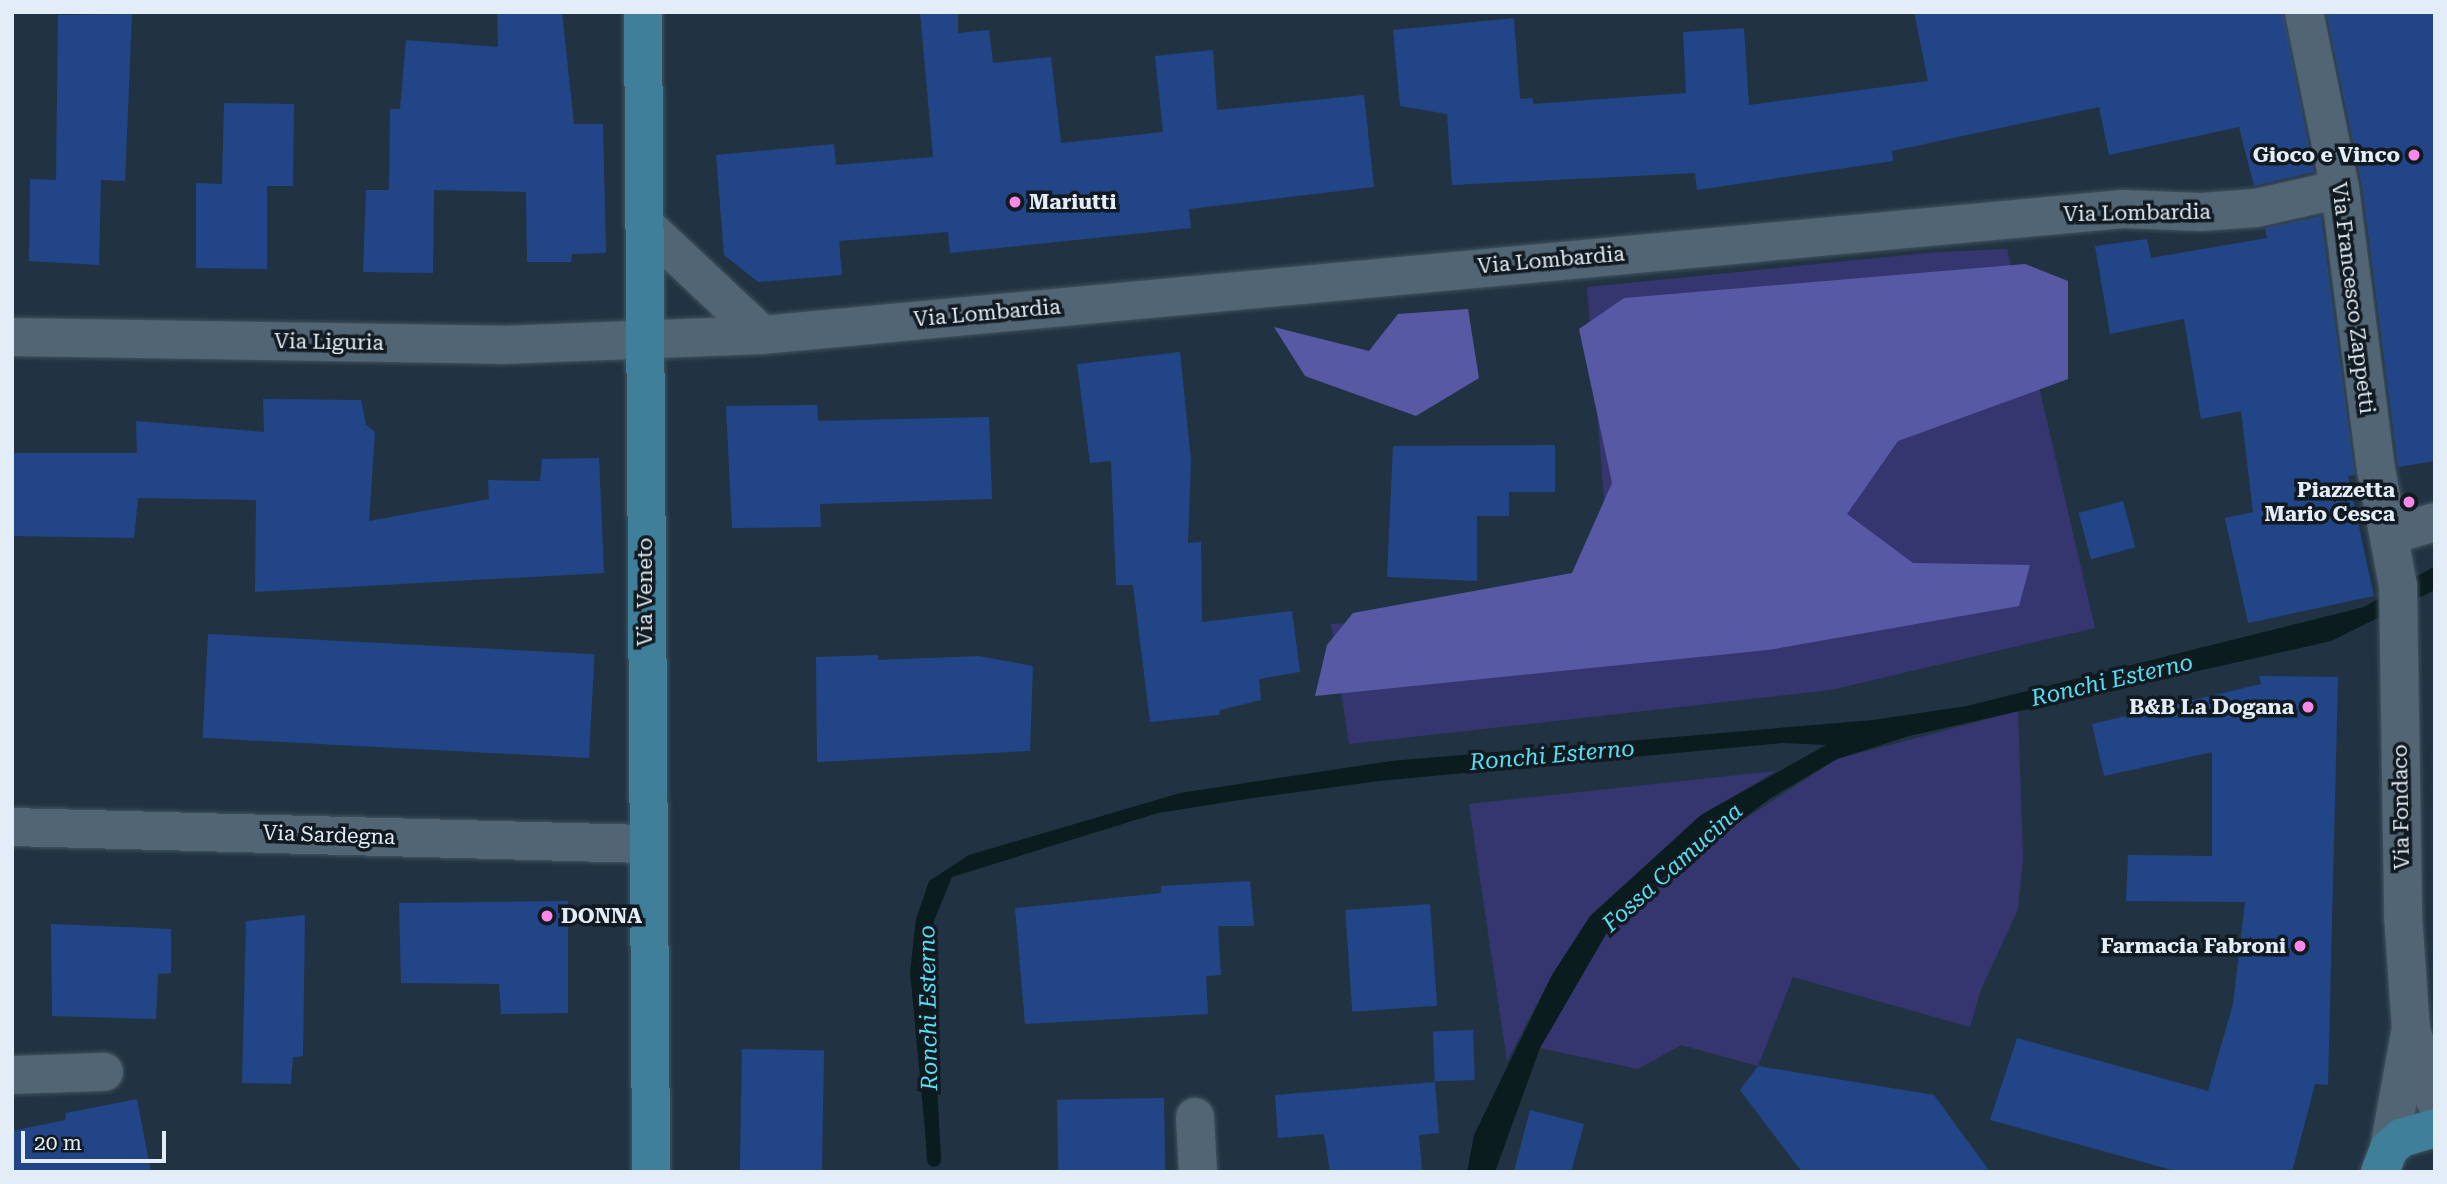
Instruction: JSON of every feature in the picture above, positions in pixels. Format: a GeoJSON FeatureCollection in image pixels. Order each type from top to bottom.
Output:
{"type":"FeatureCollection","features":[{"type":"Feature","properties":{"kind":"main road","name":"Via Veneto"},"geometry":{"type":"LineString","coordinates":[[643,12],[645,844],[651,1172]]}},
{"type":"Feature","properties":{"kind":"main road"},"geometry":{"type":"LineString","coordinates":[[2384,1160],[2415,1131],[2435,1128]]}},
{"type":"Feature","properties":{"kind":"street","name":"Via Francesco Zappetti"},"geometry":{"type":"LineString","coordinates":[[2304,12],[2340,189],[2376,469],[2390,535],[2399,600]]}},
{"type":"Feature","properties":{"kind":"street","name":"Via Lombardia"},"geometry":{"type":"LineString","coordinates":[[645,340],[762,335],[2123,209],[2201,212],[2256,208],[2340,189]]}},
{"type":"Feature","properties":{"kind":"street"},"geometry":{"type":"LineString","coordinates":[[644,224],[762,335]]}},
{"type":"Feature","properties":{"kind":"street","name":"Via Liguria"},"geometry":{"type":"LineString","coordinates":[[12,337],[501,345],[645,340]]}},
{"type":"Feature","properties":{"kind":"street"},"geometry":{"type":"LineString","coordinates":[[2390,535],[2435,522]]}},
{"type":"Feature","properties":{"kind":"street","name":"Via Fondaco"},"geometry":{"type":"LineString","coordinates":[[2399,600],[2403,915],[2411,1028],[2435,1100]]}},
{"type":"Feature","properties":{"kind":"street","name":"Via Sardegna"},"geometry":{"type":"LineString","coordinates":[[12,827],[645,844]]}},
{"type":"Feature","properties":{"kind":"street","name":"Via Fondaco"},"geometry":{"type":"LineString","coordinates":[[2384,1160],[2411,1028]]}},
{"type":"Feature","properties":{"kind":"street"},"geometry":{"type":"LineString","coordinates":[[12,1075],[104,1072]]}},
{"type":"Feature","properties":{"kind":"street"},"geometry":{"type":"LineString","coordinates":[[1195,1117],[1198,1172]]}},
{"type":"Feature","properties":{"kind":"shaded area"},"geometry":{"type":"Polygon","coordinates":[[[2007,249],[2095,628],[1831,690],[1349,744],[1331,624],[1613,609],[1587,287],[1936,252],[2007,249]]]}},
{"type":"Feature","properties":{"kind":"shaded area"},"geometry":{"type":"Polygon","coordinates":[[[2025,264],[2068,281],[2068,379],[1898,441],[1847,514],[1913,563],[2030,565],[2019,606],[1768,650],[1315,696],[1327,645],[1353,613],[1572,573],[1612,483],[1579,329],[1624,298],[2025,264]]]}},
{"type":"Feature","properties":{"kind":"shaded area"},"geometry":{"type":"Polygon","coordinates":[[[1468,309],[1479,378],[1416,416],[1305,376],[1274,327],[1369,351],[1398,314],[1468,309]]]}},
{"type":"Feature","properties":{"kind":"shaded area"},"geometry":{"type":"Polygon","coordinates":[[[2018,711],[2023,858],[2018,909],[1980,992],[1970,1027],[1793,977],[1758,1066],[1681,1045],[1638,1069],[1540,1048],[1620,910],[1715,838],[1837,759],[2018,711]]]}},
{"type":"Feature","properties":{"kind":"shaded area"},"geometry":{"type":"Polygon","coordinates":[[[1776,771],[1701,815],[1591,916],[1552,975],[1507,1061],[1469,804],[1776,771]]]}},
{"type":"Feature","properties":{"kind":"water","name":"Fossa Camucina"},"geometry":{"type":"Polygon","coordinates":[[[2435,566],[2435,590],[2331,641],[1909,736],[1837,759],[1771,798],[1620,910],[1540,1048],[1495,1172],[1467,1172],[1474,1135],[1552,975],[1590,916],[1701,815],[1826,745],[1782,743],[1379,781],[1246,799],[1158,813],[952,877],[934,921],[929,956],[927,1009],[934,1160],[928,1162],[910,972],[916,919],[929,881],[969,855],[1180,793],[1391,761],[1873,720],[1967,706],[2364,607],[2435,566]]]}},
{"type":"Feature","properties":{"kind":"building"},"geometry":{"type":"Polygon","coordinates":[[[497,12],[562,12],[574,124],[603,124],[606,253],[572,254],[571,262],[527,262],[526,192],[434,190],[433,273],[363,272],[366,190],[389,190],[390,109],[400,109],[406,40],[498,47],[497,12]]]}},
{"type":"Feature","properties":{"kind":"building"},"geometry":{"type":"Polygon","coordinates":[[[920,12],[958,12],[958,33],[989,30],[993,63],[1051,57],[1061,143],[1163,132],[1155,56],[1213,50],[1217,110],[1364,95],[1374,187],[1189,209],[1191,228],[950,253],[948,232],[839,241],[842,275],[758,282],[724,255],[716,155],[834,144],[836,165],[933,157],[920,12]]]}},
{"type":"Feature","properties":{"kind":"building"},"geometry":{"type":"Polygon","coordinates":[[[1914,12],[2283,12],[2314,172],[2254,186],[2239,127],[2109,155],[2099,107],[1892,151],[1893,161],[1697,190],[1695,173],[1452,185],[1447,114],[1400,106],[1393,30],[1514,18],[1520,99],[1533,98],[1533,104],[1686,93],[1683,32],[1744,28],[1749,105],[1928,81],[1914,12]]]}},
{"type":"Feature","properties":{"kind":"building"},"geometry":{"type":"Polygon","coordinates":[[[2326,12],[2435,12],[2435,461],[2398,467],[2362,186],[2326,12]]]}},
{"type":"Feature","properties":{"kind":"building"},"geometry":{"type":"Polygon","coordinates":[[[132,14],[125,181],[101,180],[99,265],[29,261],[30,179],[56,180],[58,15],[132,14]]]}},
{"type":"Feature","properties":{"kind":"building"},"geometry":{"type":"Polygon","coordinates":[[[224,103],[294,104],[293,186],[267,186],[267,269],[196,268],[196,183],[222,184],[224,103]]]}},
{"type":"Feature","properties":{"kind":"building"},"geometry":{"type":"Polygon","coordinates":[[[2321,216],[2355,475],[2348,476],[2374,596],[2248,623],[2225,518],[2253,512],[2241,411],[2201,419],[2184,319],[2110,334],[2095,246],[2147,239],[2151,258],[2267,238],[2265,228],[2321,216]]]}},
{"type":"Feature","properties":{"kind":"building"},"geometry":{"type":"Polygon","coordinates":[[[1180,352],[1191,461],[1188,543],[1201,542],[1202,622],[1292,611],[1300,672],[1259,679],[1261,700],[1220,710],[1219,715],[1150,722],[1133,585],[1116,585],[1111,461],[1090,463],[1077,364],[1180,352]]]}},
{"type":"Feature","properties":{"kind":"building"},"geometry":{"type":"Polygon","coordinates":[[[263,399],[361,400],[366,425],[375,432],[369,521],[489,499],[488,480],[540,481],[542,459],[599,458],[604,573],[255,592],[256,500],[138,498],[134,538],[12,536],[12,453],[137,453],[136,421],[264,432],[263,399]]]}},
{"type":"Feature","properties":{"kind":"building"},"geometry":{"type":"Polygon","coordinates":[[[817,405],[818,421],[989,417],[992,499],[820,504],[821,527],[732,528],[726,406],[817,405]]]}},
{"type":"Feature","properties":{"kind":"building"},"geometry":{"type":"Polygon","coordinates":[[[1555,445],[1555,492],[1509,492],[1509,516],[1477,516],[1477,581],[1387,577],[1393,446],[1555,445]]]}},
{"type":"Feature","properties":{"kind":"building"},"geometry":{"type":"Polygon","coordinates":[[[2123,501],[2135,547],[2091,559],[2079,513],[2123,501]]]}},
{"type":"Feature","properties":{"kind":"building"},"geometry":{"type":"Polygon","coordinates":[[[208,634],[594,654],[589,758],[203,738],[208,634]]]}},
{"type":"Feature","properties":{"kind":"building"},"geometry":{"type":"Polygon","coordinates":[[[878,655],[878,660],[979,656],[1033,666],[1030,751],[817,762],[816,657],[878,655]]]}},
{"type":"Feature","properties":{"kind":"building"},"geometry":{"type":"Polygon","coordinates":[[[2259,676],[2338,677],[2328,1085],[2315,1084],[2292,1172],[2179,1172],[1990,1120],[2017,1038],[2208,1091],[2233,1004],[2245,902],[2126,901],[2128,855],[2212,856],[2212,752],[2104,776],[2092,724],[2261,684],[2259,676]]]}},
{"type":"Feature","properties":{"kind":"building"},"geometry":{"type":"Polygon","coordinates":[[[1250,881],[1254,926],[1218,926],[1221,975],[1206,976],[1208,1014],[1025,1024],[1015,908],[1161,893],[1161,886],[1250,881]]]}},
{"type":"Feature","properties":{"kind":"building"},"geometry":{"type":"Polygon","coordinates":[[[568,901],[568,1013],[501,1014],[499,984],[401,983],[399,903],[568,901]]]}},
{"type":"Feature","properties":{"kind":"building"},"geometry":{"type":"Polygon","coordinates":[[[1430,904],[1437,1006],[1352,1012],[1345,910],[1430,904]]]}},
{"type":"Feature","properties":{"kind":"building"},"geometry":{"type":"Polygon","coordinates":[[[305,915],[303,1056],[293,1057],[291,1084],[242,1083],[246,921],[305,915]]]}},
{"type":"Feature","properties":{"kind":"building"},"geometry":{"type":"Polygon","coordinates":[[[51,924],[171,929],[171,973],[158,974],[156,1019],[52,1016],[51,924]]]}},
{"type":"Feature","properties":{"kind":"building"},"geometry":{"type":"Polygon","coordinates":[[[1473,1030],[1475,1080],[1435,1081],[1433,1031],[1473,1030]]]}},
{"type":"Feature","properties":{"kind":"building"},"geometry":{"type":"Polygon","coordinates":[[[742,1049],[824,1050],[822,1172],[740,1172],[742,1049]]]}},
{"type":"Feature","properties":{"kind":"building"},"geometry":{"type":"Polygon","coordinates":[[[1758,1066],[1934,1095],[1990,1172],[1802,1172],[1740,1090],[1758,1066]]]}},
{"type":"Feature","properties":{"kind":"building"},"geometry":{"type":"Polygon","coordinates":[[[1435,1082],[1439,1133],[1419,1135],[1422,1172],[1330,1172],[1324,1134],[1278,1138],[1275,1095],[1435,1082]]]}},
{"type":"Feature","properties":{"kind":"building"},"geometry":{"type":"Polygon","coordinates":[[[1164,1098],[1165,1172],[1058,1172],[1057,1100],[1164,1098]]]}},
{"type":"Feature","properties":{"kind":"building"},"geometry":{"type":"Polygon","coordinates":[[[137,1099],[151,1172],[12,1172],[12,1131],[65,1120],[66,1113],[137,1099]]]}},
{"type":"Feature","properties":{"kind":"building"},"geometry":{"type":"Polygon","coordinates":[[[1530,1110],[1584,1124],[1571,1172],[1514,1172],[1530,1110]]]}},
{"type":"Feature","properties":{"kind":"waterway","name":"Ronchi Esterno"},"geometry":{"type":"LineString","coordinates":[[925,993],[934,1160]]}},
{"type":"Feature","properties":{"kind":"place","name":"Gioco e Vinco"},"geometry":{"type":"Point","coordinates":[2414,155]}},
{"type":"Feature","properties":{"kind":"place","name":"Mariutti"},"geometry":{"type":"Point","coordinates":[1015,202]}},
{"type":"Feature","properties":{"kind":"place","name":"Piazzetta Mario Cesca"},"geometry":{"type":"Point","coordinates":[2409,502]}},
{"type":"Feature","properties":{"kind":"place","name":"B&B La Dogana"},"geometry":{"type":"Point","coordinates":[2308,707]}},
{"type":"Feature","properties":{"kind":"place","name":"DONNA"},"geometry":{"type":"Point","coordinates":[547,916]}},
{"type":"Feature","properties":{"kind":"place","name":"Farmacia Fabroni"},"geometry":{"type":"Point","coordinates":[2300,946]}}]}
